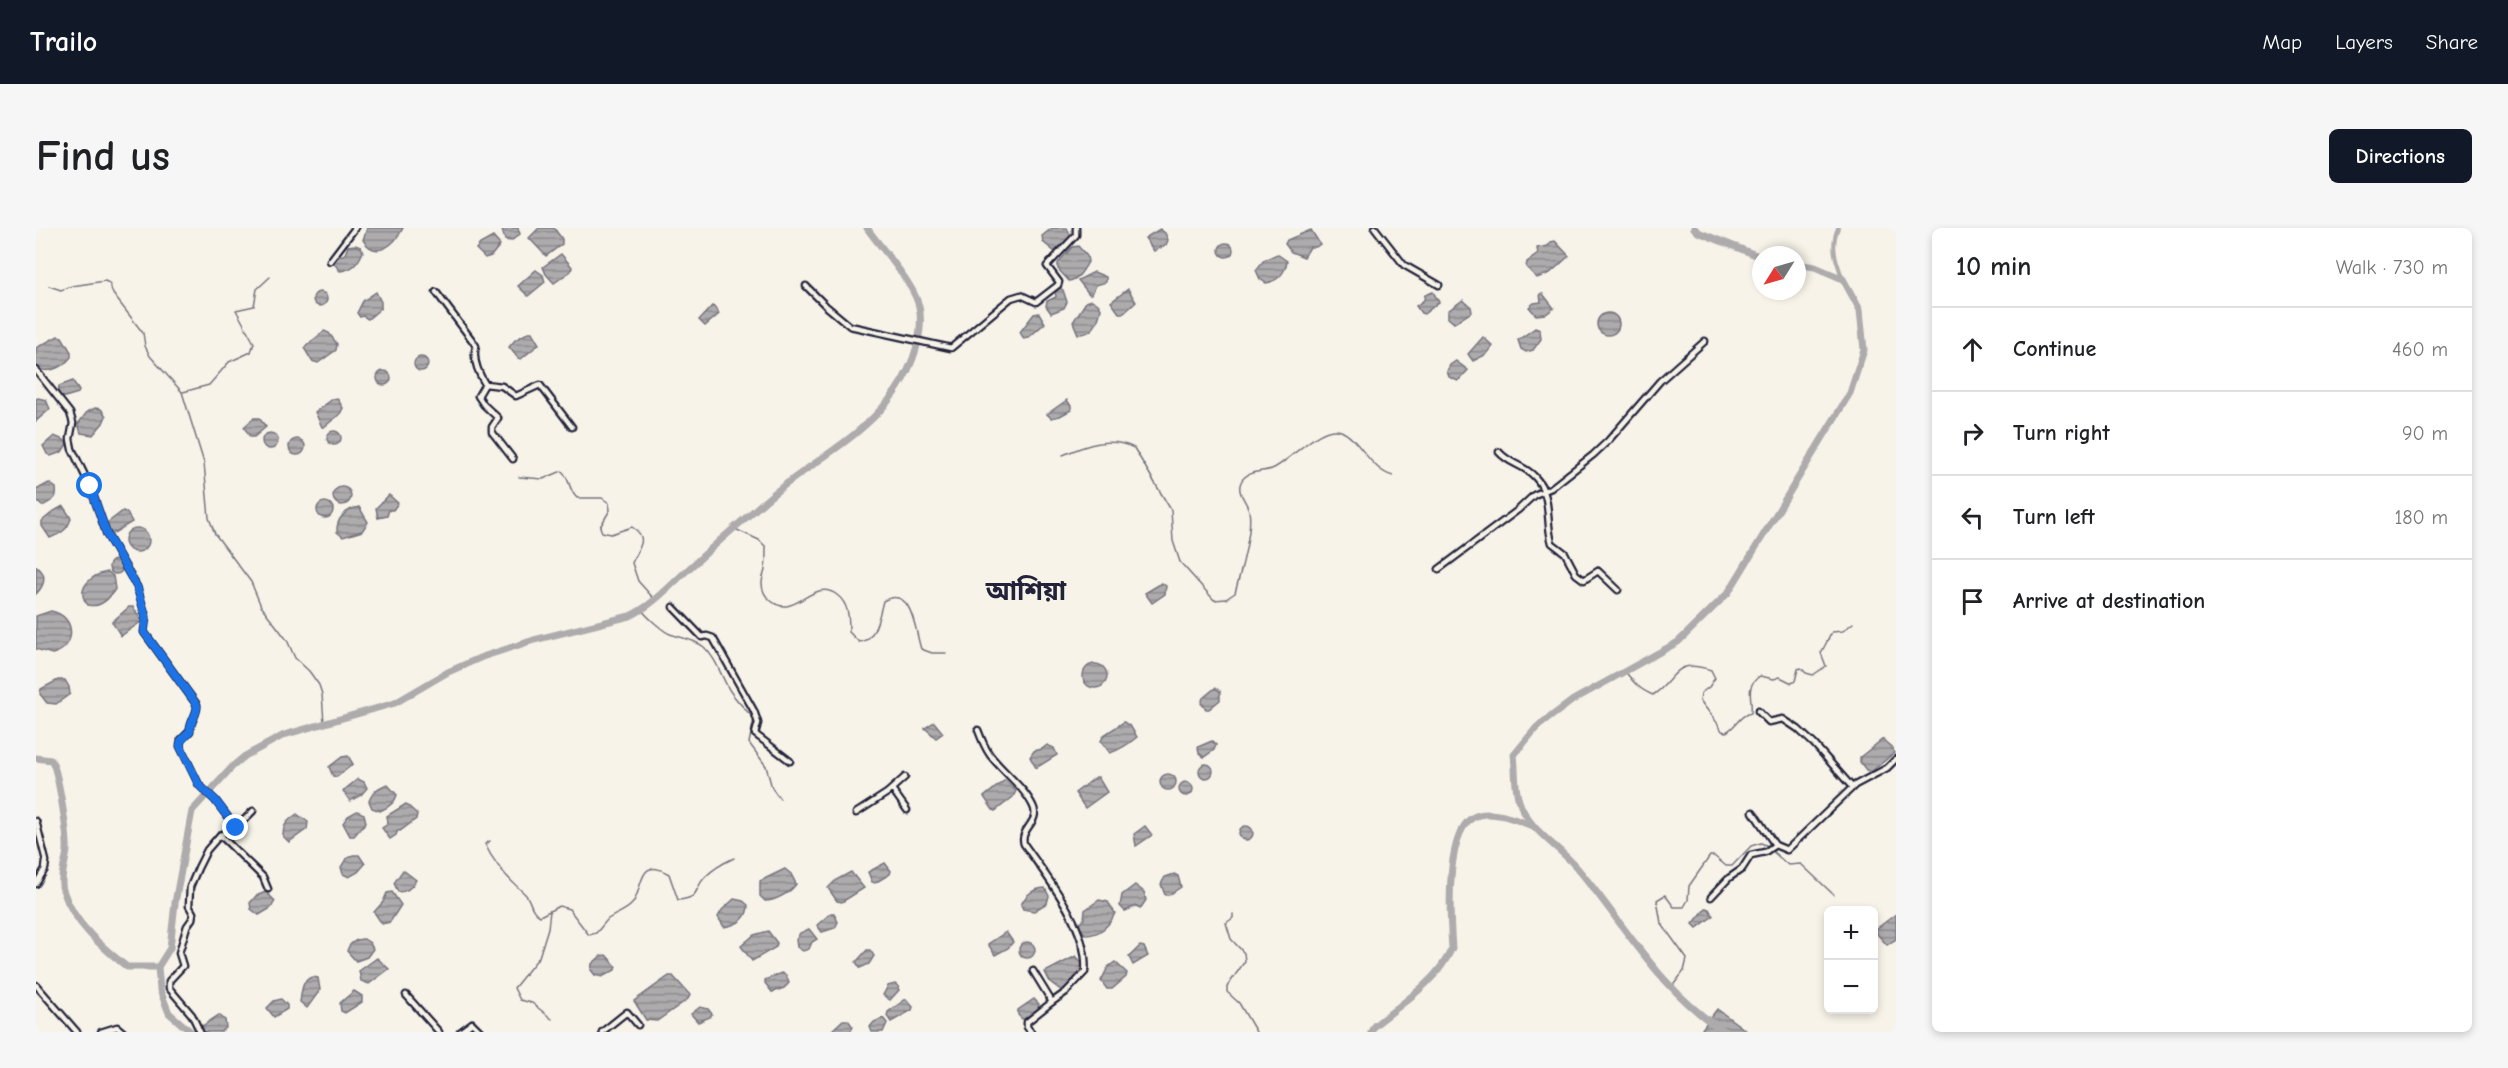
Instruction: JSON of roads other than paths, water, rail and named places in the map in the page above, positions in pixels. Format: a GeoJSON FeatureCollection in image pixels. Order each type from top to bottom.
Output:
{"type":"FeatureCollection","features":[{"type":"Feature","properties":{"kind":"street"},"geometry":{"type":"LineString","coordinates":[[330,261],[355,228]]}},
{"type":"Feature","properties":{"kind":"street"},"geometry":{"type":"LineString","coordinates":[[806,286],[850,326],[951,348],[956,347],[1011,298],[1021,295],[1036,302],[1040,301],[1058,285],[1059,282],[1047,266],[1076,235],[1076,228]]}},
{"type":"Feature","properties":{"kind":"street"},"geometry":{"type":"LineString","coordinates":[[1375,228],[1404,265],[1438,285]]}},
{"type":"Feature","properties":{"kind":"street"},"geometry":{"type":"LineString","coordinates":[[436,292],[476,346],[477,371],[485,384]]}},
{"type":"Feature","properties":{"kind":"street"},"geometry":{"type":"LineString","coordinates":[[1439,569],[1518,510],[1534,495],[1560,482],[1608,441],[1660,381],[1705,341]]}},
{"type":"Feature","properties":{"kind":"street"},"geometry":{"type":"LineString","coordinates":[[36,370],[70,414],[73,423],[70,440],[72,449],[90,486],[107,535],[137,587],[146,617],[144,632],[197,705],[198,710],[190,723],[190,731],[181,741],[180,746],[199,785],[215,800],[236,828]]}},
{"type":"Feature","properties":{"kind":"street"},"geometry":{"type":"LineString","coordinates":[[485,384],[502,386],[516,396],[540,386],[572,428]]}},
{"type":"Feature","properties":{"kind":"street"},"geometry":{"type":"LineString","coordinates":[[485,384],[478,396],[498,418],[492,427],[492,432],[513,459]]}},
{"type":"Feature","properties":{"kind":"street"},"geometry":{"type":"LineString","coordinates":[[1499,452],[1505,460],[1535,476],[1544,491],[1549,510],[1550,535],[1554,547],[1565,554],[1581,579],[1584,580],[1598,571],[1618,590]]}},
{"type":"Feature","properties":{"kind":"street"},"geometry":{"type":"LineString","coordinates":[[673,607],[702,638],[707,636],[713,638],[754,711],[758,723],[755,734],[790,761]]}},
{"type":"Feature","properties":{"kind":"street"},"geometry":{"type":"LineString","coordinates":[[1758,711],[1769,722],[1783,719],[1798,729],[1852,787]]}},
{"type":"Feature","properties":{"kind":"street"},"geometry":{"type":"LineString","coordinates":[[978,730],[988,753],[1024,792],[1034,808],[1035,820],[1023,834],[1024,844],[1066,908],[1082,940],[1084,972],[1066,992],[1027,1023],[1027,1028],[1031,1032]]}},
{"type":"Feature","properties":{"kind":"street"},"geometry":{"type":"LineString","coordinates":[[1753,812],[1775,844],[1787,850],[1852,787],[1862,779],[1887,768],[1896,759]]}},
{"type":"Feature","properties":{"kind":"street"},"geometry":{"type":"LineString","coordinates":[[856,813],[892,789],[905,777]]}},
{"type":"Feature","properties":{"kind":"street"},"geometry":{"type":"LineString","coordinates":[[892,789],[907,810]]}},
{"type":"Feature","properties":{"kind":"street"},"geometry":{"type":"LineString","coordinates":[[200,1032],[192,1015],[172,994],[169,981],[183,966],[179,953],[193,914],[189,906],[190,887],[207,850],[220,834],[236,828],[253,812]]}},
{"type":"Feature","properties":{"kind":"street"},"geometry":{"type":"LineString","coordinates":[[36,821],[46,861],[45,869],[36,884]]}},
{"type":"Feature","properties":{"kind":"street"},"geometry":{"type":"LineString","coordinates":[[220,834],[263,877],[268,889]]}},
{"type":"Feature","properties":{"kind":"street"},"geometry":{"type":"LineString","coordinates":[[1712,897],[1729,878],[1742,869],[1751,855],[1767,851],[1775,844]]}},
{"type":"Feature","properties":{"kind":"street"},"geometry":{"type":"LineString","coordinates":[[1033,971],[1052,1002]]}},
{"type":"Feature","properties":{"kind":"street"},"geometry":{"type":"LineString","coordinates":[[36,985],[77,1032]]}},
{"type":"Feature","properties":{"kind":"street"},"geometry":{"type":"LineString","coordinates":[[406,994],[439,1032]]}},
{"type":"Feature","properties":{"kind":"street"},"geometry":{"type":"LineString","coordinates":[[602,1032],[627,1012],[638,1025]]}},
{"type":"Feature","properties":{"kind":"street"},"geometry":{"type":"LineString","coordinates":[[460,1032],[472,1023],[480,1032]]}},
{"type":"Feature","properties":{"kind":"street"},"geometry":{"type":"LineString","coordinates":[[101,1032],[117,1027],[123,1032]]}},
{"type":"Feature","properties":{"kind":"waterway"},"geometry":{"type":"LineString","coordinates":[[191,1032],[169,1013],[160,990],[158,967],[170,948],[175,903],[192,811],[245,756],[284,735],[395,703],[448,672],[482,657],[534,640],[638,612],[658,597],[780,488],[861,429],[889,400],[902,381],[917,347],[920,324],[918,302],[913,291],[867,228]]}},
{"type":"Feature","properties":{"kind":"waterway"},"geometry":{"type":"LineString","coordinates":[[1694,228],[1698,232],[1752,253]]}},
{"type":"Feature","properties":{"kind":"waterway"},"geometry":{"type":"LineString","coordinates":[[1838,228],[1834,247],[1843,279]]}},
{"type":"Feature","properties":{"kind":"waterway"},"geometry":{"type":"LineString","coordinates":[[1725,1032],[1681,997],[1645,956],[1578,869],[1530,821],[1517,796],[1514,755],[1537,727],[1573,700],[1678,642],[1728,593],[1850,393],[1864,350],[1860,310],[1843,279],[1806,266]]}},
{"type":"Feature","properties":{"kind":"waterway"},"geometry":{"type":"LineString","coordinates":[[183,392],[209,385],[229,362],[251,352],[254,343],[236,310],[254,306],[257,289],[270,277]]}},
{"type":"Feature","properties":{"kind":"waterway"},"geometry":{"type":"LineString","coordinates":[[49,286],[61,290],[105,281],[109,283],[113,294],[143,333],[145,346],[150,356],[182,392],[204,463],[209,518],[215,534],[251,582],[261,606],[287,640],[295,658],[309,671],[319,685],[322,694],[324,723]]}},
{"type":"Feature","properties":{"kind":"waterway"},"geometry":{"type":"LineString","coordinates":[[1063,455],[1089,445],[1107,442],[1125,444],[1134,448],[1171,510],[1173,541],[1180,562],[1214,600],[1226,599],[1235,593],[1249,529],[1249,511],[1240,490],[1241,482],[1247,475],[1274,468],[1315,437],[1333,430],[1348,435],[1378,468],[1393,476]]}},
{"type":"Feature","properties":{"kind":"waterway"},"geometry":{"type":"LineString","coordinates":[[519,477],[543,479],[562,471],[577,498],[602,498],[609,503],[610,510],[600,527],[602,532],[611,534],[632,527],[637,531],[641,544],[632,563],[638,581],[655,600]]}},
{"type":"Feature","properties":{"kind":"waterway"},"geometry":{"type":"LineString","coordinates":[[735,529],[759,540],[766,547],[766,564],[762,581],[764,593],[779,605],[788,606],[820,591],[828,591],[837,595],[846,607],[849,632],[859,642],[865,641],[873,632],[883,601],[893,597],[901,599],[911,612],[921,649],[932,653],[946,653]]}},
{"type":"Feature","properties":{"kind":"waterway"},"geometry":{"type":"LineString","coordinates":[[642,610],[667,633],[695,642],[708,652],[730,691],[754,719],[749,743],[766,766],[772,788],[780,799]]}},
{"type":"Feature","properties":{"kind":"waterway"},"geometry":{"type":"LineString","coordinates":[[1625,671],[1637,685],[1653,695],[1682,668],[1689,666],[1711,670],[1715,678],[1701,693],[1700,700],[1722,731],[1726,732],[1743,716],[1751,713],[1750,693],[1755,680],[1760,676],[1774,679],[1780,677],[1792,683],[1795,681],[1798,669],[1801,668],[1813,675],[1826,666],[1821,653],[1832,632],[1843,631],[1853,623]]}},
{"type":"Feature","properties":{"kind":"waterway"},"geometry":{"type":"LineString","coordinates":[[36,758],[51,760],[57,776],[67,843],[62,885],[74,913],[89,933],[127,967],[158,967]]}},
{"type":"Feature","properties":{"kind":"waterway"},"geometry":{"type":"LineString","coordinates":[[1371,1032],[1374,1026],[1438,971],[1452,948],[1451,874],[1459,835],[1467,822],[1479,815],[1493,814],[1533,826]]}},
{"type":"Feature","properties":{"kind":"waterway"},"geometry":{"type":"LineString","coordinates":[[490,841],[485,844],[497,865],[527,896],[536,914],[540,916],[559,906],[569,909],[589,935],[596,933],[608,919],[632,904],[646,871],[659,869],[669,874],[678,900],[685,899],[696,893],[708,874],[734,858]]}},
{"type":"Feature","properties":{"kind":"waterway"},"geometry":{"type":"LineString","coordinates":[[1671,988],[1684,971],[1687,959],[1661,923],[1657,900],[1665,895],[1674,907],[1684,907],[1688,900],[1689,886],[1710,856],[1714,856],[1726,866],[1732,866],[1751,846],[1761,843],[1768,846]]}},
{"type":"Feature","properties":{"kind":"waterway"},"geometry":{"type":"LineString","coordinates":[[1771,850],[1788,865],[1801,864],[1834,895]]}},
{"type":"Feature","properties":{"kind":"waterway"},"geometry":{"type":"LineString","coordinates":[[550,911],[548,928],[539,957],[514,988],[520,1000],[532,1003],[552,1019]]}},
{"type":"Feature","properties":{"kind":"waterway"},"geometry":{"type":"LineString","coordinates":[[1233,914],[1233,918],[1226,923],[1231,939],[1244,953],[1245,961],[1227,987],[1227,992],[1239,1003],[1256,1032]]}},
{"type":"Feature","properties":{"kind":"district","name":"আশিয়া"},"geometry":{"type":"Point","coordinates":[1026,591]}}]}
